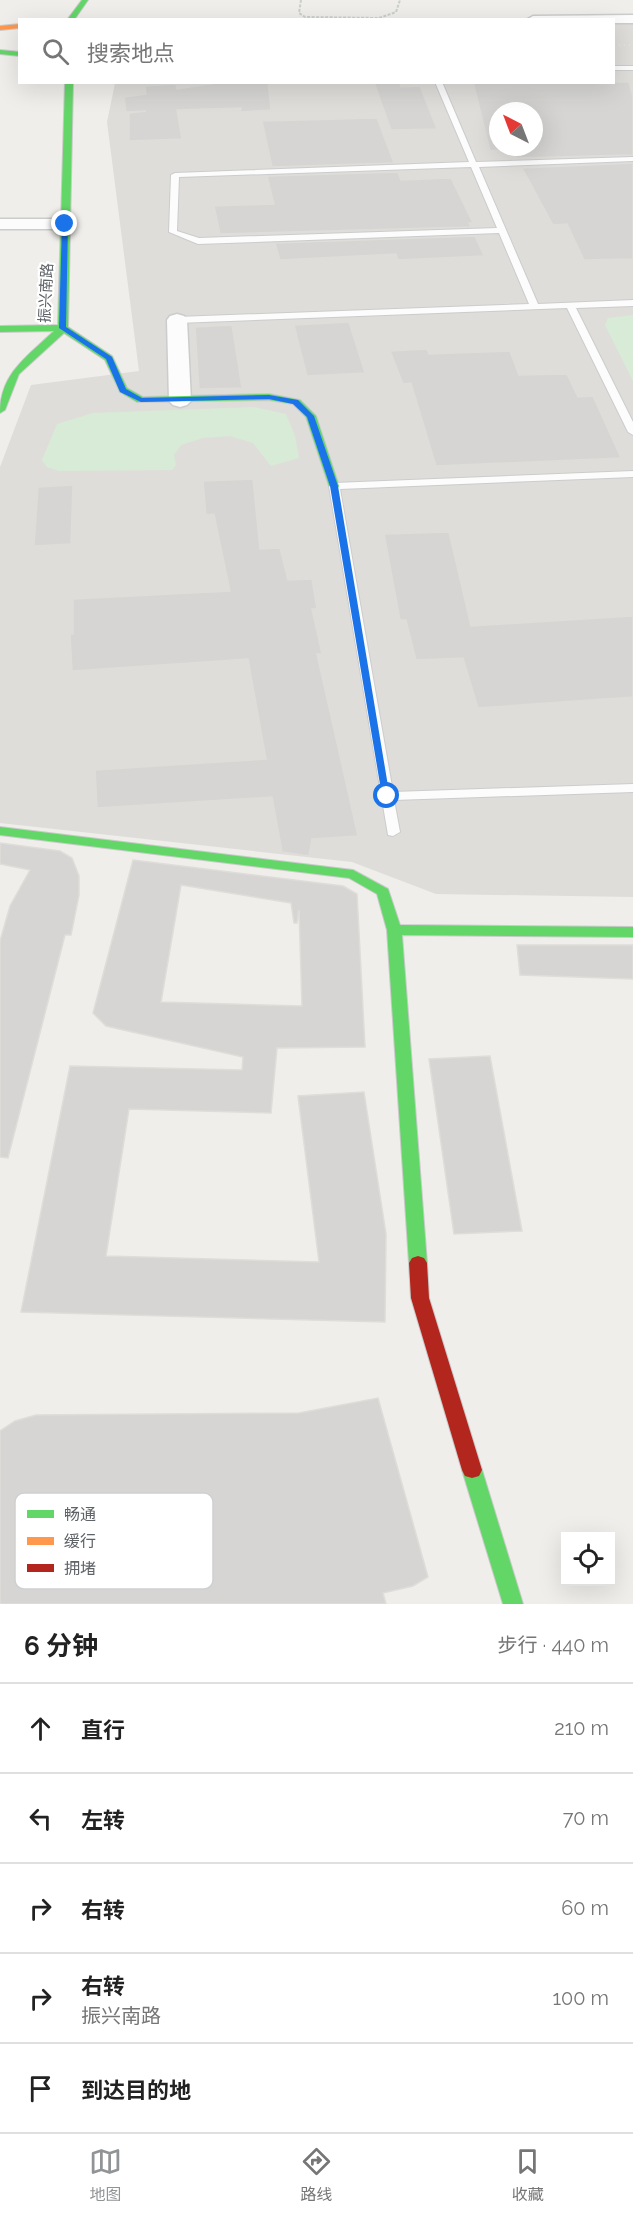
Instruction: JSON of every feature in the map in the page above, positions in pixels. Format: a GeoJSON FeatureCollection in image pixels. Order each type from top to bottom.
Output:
{"type":"FeatureCollection","features":[{"type":"Feature","properties":{"kind":"street"},"geometry":{"type":"LineString","coordinates":[[72,18],[85,0]]}},
{"type":"Feature","properties":{"kind":"street"},"geometry":{"type":"LineString","coordinates":[[615,18],[633,18]]}},
{"type":"Feature","properties":{"kind":"street"},"geometry":{"type":"LineString","coordinates":[[0,28],[18,26]]}},
{"type":"Feature","properties":{"kind":"street"},"geometry":{"type":"LineString","coordinates":[[0,52],[18,54]]}},
{"type":"Feature","properties":{"kind":"street","name":"振兴南路"},"geometry":{"type":"LineString","coordinates":[[0,410],[15,373],[63,328],[69,84]]}},
{"type":"Feature","properties":{"kind":"street"},"geometry":{"type":"LineString","coordinates":[[0,224],[65,224]]}},
{"type":"Feature","properties":{"kind":"street"},"geometry":{"type":"LineString","coordinates":[[177,320],[180,401]]}},
{"type":"Feature","properties":{"kind":"street"},"geometry":{"type":"LineString","coordinates":[[0,328],[63,328],[109,358],[123,390],[141,400],[180,401],[269,397],[296,402],[311,416],[334,486]]}},
{"type":"Feature","properties":{"kind":"street"},"geometry":{"type":"LineString","coordinates":[[0,831],[353,874],[383,892],[394,930],[420,1298],[513,1604]]}},
{"type":"Feature","properties":{"kind":"street"},"geometry":{"type":"LineString","coordinates":[[394,930],[633,932]]}},
{"type":"Feature","properties":{"kind":"lane"},"geometry":{"type":"LineString","coordinates":[[615,68],[633,69]]}},
{"type":"Feature","properties":{"kind":"lane"},"geometry":{"type":"LineString","coordinates":[[439,84],[535,307]]}},
{"type":"Feature","properties":{"kind":"lane"},"geometry":{"type":"LineString","coordinates":[[501,230],[198,241],[173,232],[175,175],[633,159]]}},
{"type":"Feature","properties":{"kind":"lane"},"geometry":{"type":"LineString","coordinates":[[177,320],[633,303]]}},
{"type":"Feature","properties":{"kind":"lane"},"geometry":{"type":"LineString","coordinates":[[571,306],[633,432]]}},
{"type":"Feature","properties":{"kind":"lane"},"geometry":{"type":"LineString","coordinates":[[393,832],[334,486],[633,474]]}},
{"type":"Feature","properties":{"kind":"lane"},"geometry":{"type":"LineString","coordinates":[[387,796],[633,788]]}},
{"type":"Feature","properties":{"kind":"path"},"geometry":{"type":"LineString","coordinates":[[301,0],[299,13],[305,17],[338,18],[379,18],[396,12],[400,0]]}},
{"type":"Feature","properties":{"kind":"shaded area"},"geometry":{"type":"Polygon","coordinates":[[[615,23],[633,23],[633,897],[436,894],[352,862],[0,823],[0,467],[31,385],[139,371],[107,122],[115,84],[615,84],[615,23]]]}},
{"type":"Feature","properties":{"kind":"green space"},"geometry":{"type":"Polygon","coordinates":[[[633,315],[633,381],[605,325],[608,318],[633,315]]]}},
{"type":"Feature","properties":{"kind":"green space"},"geometry":{"type":"Polygon","coordinates":[[[254,407],[286,414],[295,436],[299,458],[271,466],[253,443],[230,436],[203,438],[181,445],[174,455],[176,465],[172,470],[59,471],[47,467],[42,460],[57,424],[93,413],[254,407]]]}},
{"type":"Feature","properties":{"kind":"building"},"geometry":{"type":"Polygon","coordinates":[[[615,82],[629,82],[633,97],[633,155],[517,158],[516,156],[543,156],[543,102],[489,102],[489,147],[473,84],[615,84],[615,82]]]}},
{"type":"Feature","properties":{"kind":"building"},"geometry":{"type":"Polygon","coordinates":[[[176,84],[177,89],[210,84],[268,84],[271,110],[240,112],[241,108],[177,110],[182,139],[129,141],[129,113],[146,111],[126,112],[124,97],[146,94],[145,86],[176,84]]]}},
{"type":"Feature","properties":{"kind":"building"},"geometry":{"type":"Polygon","coordinates":[[[375,84],[400,84],[401,87],[420,86],[437,129],[391,130],[375,84]]]}},
{"type":"Feature","properties":{"kind":"building"},"geometry":{"type":"Polygon","coordinates":[[[377,118],[394,163],[272,167],[262,121],[377,118]]]}},
{"type":"Feature","properties":{"kind":"building"},"geometry":{"type":"Polygon","coordinates":[[[633,163],[633,259],[584,260],[567,224],[553,225],[522,168],[633,163]]]}},
{"type":"Feature","properties":{"kind":"building"},"geometry":{"type":"Polygon","coordinates":[[[398,172],[401,180],[451,178],[473,223],[469,223],[471,227],[220,234],[214,206],[274,204],[267,176],[398,172]]]}},
{"type":"Feature","properties":{"kind":"building"},"geometry":{"type":"Polygon","coordinates":[[[475,236],[484,256],[398,260],[396,254],[280,260],[275,243],[475,236]]]}},
{"type":"Feature","properties":{"kind":"building"},"geometry":{"type":"Polygon","coordinates":[[[349,322],[365,373],[307,376],[294,325],[349,322]]]}},
{"type":"Feature","properties":{"kind":"building"},"geometry":{"type":"Polygon","coordinates":[[[232,325],[242,388],[199,389],[195,327],[232,325]]]}},
{"type":"Feature","properties":{"kind":"building"},"geometry":{"type":"Polygon","coordinates":[[[427,349],[429,354],[510,351],[519,375],[567,374],[578,397],[593,396],[621,458],[436,466],[411,383],[403,384],[390,351],[427,349]]]}},
{"type":"Feature","properties":{"kind":"building"},"geometry":{"type":"Polygon","coordinates":[[[253,479],[260,549],[280,548],[288,580],[312,579],[317,609],[312,609],[322,654],[317,654],[358,836],[312,839],[309,856],[282,852],[272,797],[97,808],[95,770],[266,759],[248,659],[72,671],[70,634],[73,634],[73,599],[230,591],[214,514],[206,515],[203,481],[253,479]]]}},
{"type":"Feature","properties":{"kind":"building"},"geometry":{"type":"Polygon","coordinates":[[[73,485],[71,544],[34,546],[38,487],[73,485]]]}},
{"type":"Feature","properties":{"kind":"building"},"geometry":{"type":"Polygon","coordinates":[[[449,532],[471,626],[633,616],[633,697],[478,708],[463,658],[416,660],[406,620],[400,620],[384,534],[449,532]]]}},
{"type":"Feature","properties":{"kind":"building"},"geometry":{"type":"Polygon","coordinates":[[[0,843],[60,851],[72,858],[79,876],[79,895],[71,935],[65,935],[8,1158],[0,1157],[0,941],[10,906],[30,870],[0,864],[0,843]]]}},
{"type":"Feature","properties":{"kind":"building"},"geometry":{"type":"Polygon","coordinates":[[[133,860],[343,886],[357,894],[365,1047],[277,1048],[271,1113],[129,1109],[106,1256],[319,1262],[298,1096],[364,1092],[386,1234],[385,1322],[21,1312],[70,1066],[242,1070],[243,1057],[106,1026],[93,1013],[133,860]],[[181,885],[161,1002],[302,1006],[299,910],[297,923],[294,923],[291,903],[181,885]]]}},
{"type":"Feature","properties":{"kind":"building"},"geometry":{"type":"Polygon","coordinates":[[[517,945],[633,945],[633,979],[520,975],[517,945]]]}},
{"type":"Feature","properties":{"kind":"building"},"geometry":{"type":"Polygon","coordinates":[[[490,1056],[522,1231],[454,1234],[429,1059],[490,1056]]]}},
{"type":"Feature","properties":{"kind":"building"},"geometry":{"type":"Polygon","coordinates":[[[378,1398],[428,1577],[413,1586],[383,1593],[386,1604],[0,1604],[0,1431],[15,1421],[36,1415],[299,1413],[378,1398]]]}},
{"type":"Feature","properties":{"kind":"railway"},"geometry":{"type":"LineString","coordinates":[[615,45],[633,45]]}},
{"type":"Feature","properties":{"kind":"traffic: fast"},"geometry":{"type":"LineString","coordinates":[[72,18],[85,0]]}},
{"type":"Feature","properties":{"kind":"traffic: fast"},"geometry":{"type":"LineString","coordinates":[[0,52],[18,54]]}},
{"type":"Feature","properties":{"kind":"traffic: fast"},"geometry":{"type":"LineString","coordinates":[[0,410],[15,373],[63,328],[69,84]]}},
{"type":"Feature","properties":{"kind":"traffic: fast"},"geometry":{"type":"LineString","coordinates":[[0,329],[63,328],[109,358],[123,390],[141,400],[269,397],[296,402],[311,416],[334,486]]}},
{"type":"Feature","properties":{"kind":"traffic: fast"},"geometry":{"type":"LineString","coordinates":[[0,831],[353,874],[383,892],[394,930],[418,1263]]}},
{"type":"Feature","properties":{"kind":"traffic: fast"},"geometry":{"type":"LineString","coordinates":[[394,930],[633,932]]}},
{"type":"Feature","properties":{"kind":"traffic: fast"},"geometry":{"type":"LineString","coordinates":[[472,1470],[513,1604]]}},
{"type":"Feature","properties":{"kind":"traffic: slow"},"geometry":{"type":"LineString","coordinates":[[0,28],[18,26]]}},
{"type":"Feature","properties":{"kind":"traffic: jam"},"geometry":{"type":"LineString","coordinates":[[418,1263],[420,1298],[472,1470]]}},
{"type":"Feature","properties":{"kind":"route"},"geometry":{"type":"LineString","coordinates":[[65,224],[63,328],[109,358],[123,390],[141,400],[269,397],[296,402],[311,416],[334,486],[387,796]]}}]}
